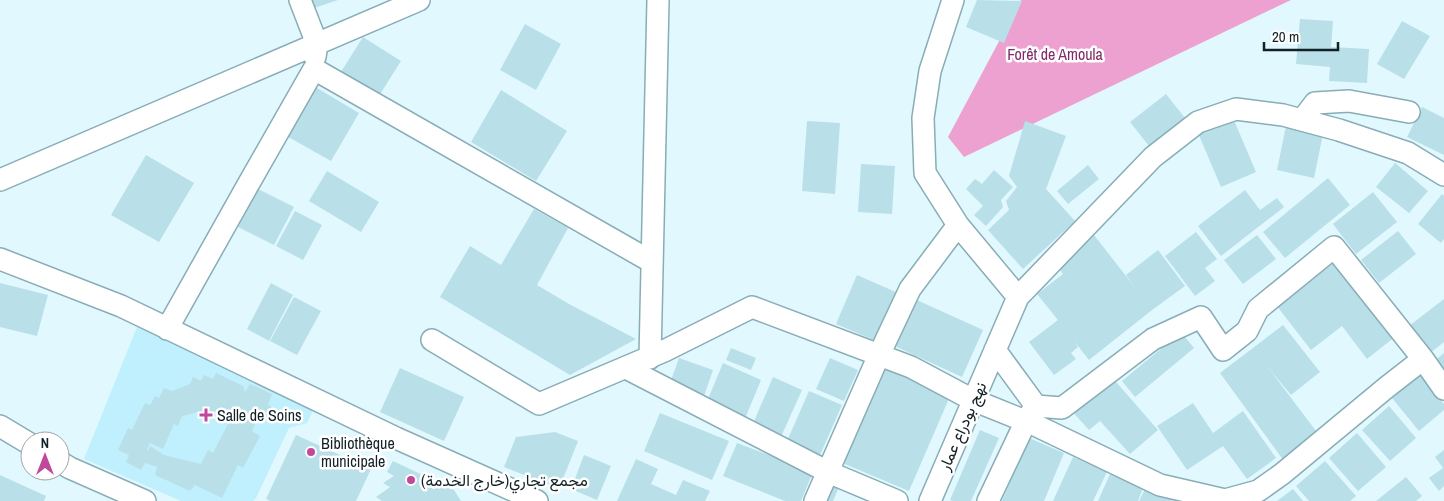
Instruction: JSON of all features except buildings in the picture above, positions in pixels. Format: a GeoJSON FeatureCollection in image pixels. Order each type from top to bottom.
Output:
{"type":"FeatureCollection","features":[{"type":"Feature","properties":{"kind":"street"},"geometry":{"type":"LineString","coordinates":[[167,329],[314,69],[317,44],[300,0]]}},
{"type":"Feature","properties":{"kind":"street"},"geometry":{"type":"LineString","coordinates":[[0,180],[419,0]]}},
{"type":"Feature","properties":{"kind":"street"},"geometry":{"type":"LineString","coordinates":[[650,358],[658,0]]}},
{"type":"Feature","properties":{"kind":"street"},"geometry":{"type":"LineString","coordinates":[[953,0],[930,71],[923,118],[925,173],[958,225],[1018,297],[1153,157],[1198,122],[1236,109],[1283,115],[1339,130],[1408,152],[1444,174]]}},
{"type":"Feature","properties":{"kind":"street"},"geometry":{"type":"LineString","coordinates":[[314,69],[652,262]]}},
{"type":"Feature","properties":{"kind":"street"},"geometry":{"type":"LineString","coordinates":[[1302,120],[1315,103],[1341,101],[1409,112]]}},
{"type":"Feature","properties":{"kind":"street"},"geometry":{"type":"LineString","coordinates":[[815,501],[910,289],[958,225]]}},
{"type":"Feature","properties":{"kind":"street"},"geometry":{"type":"LineString","coordinates":[[1031,413],[1062,408],[1153,339],[1201,317],[1223,350],[1247,331],[1258,309],[1334,248],[1423,359],[1444,389]]}},
{"type":"Feature","properties":{"kind":"street"},"geometry":{"type":"LineString","coordinates":[[0,259],[121,306],[396,438],[537,501]]}},
{"type":"Feature","properties":{"kind":"street","name":"نهج بودراع عمار"},"geometry":{"type":"LineString","coordinates":[[930,501],[1018,297]]}},
{"type":"Feature","properties":{"kind":"street"},"geometry":{"type":"LineString","coordinates":[[432,340],[539,404],[650,358],[752,307],[910,367],[974,400],[1031,413],[1160,485],[1224,500],[1258,491],[1282,474],[1423,359]]}},
{"type":"Feature","properties":{"kind":"street"},"geometry":{"type":"LineString","coordinates":[[995,350],[1031,413]]}},
{"type":"Feature","properties":{"kind":"street"},"geometry":{"type":"LineString","coordinates":[[626,368],[828,472],[897,501]]}},
{"type":"Feature","properties":{"kind":"street"},"geometry":{"type":"LineString","coordinates":[[988,501],[1031,413]]}},
{"type":"Feature","properties":{"kind":"street"},"geometry":{"type":"LineString","coordinates":[[0,426],[20,438]]}},
{"type":"Feature","properties":{"kind":"street"},"geometry":{"type":"LineString","coordinates":[[70,468],[145,501]]}},
{"type":"Feature","properties":{"kind":"shaded area","name":"Salle de Soins"},"geometry":{"type":"Polygon","coordinates":[[[139,322],[315,406],[307,423],[289,428],[253,501],[181,501],[84,459],[139,322]]]}},
{"type":"Feature","properties":{"kind":"green space","name":"Forêt de Amoula"},"geometry":{"type":"Polygon","coordinates":[[[1021,0],[1291,0],[964,157],[948,137],[1021,0]]]}},
{"type":"Feature","properties":{"kind":"place","name":"Salle de Soins"},"geometry":{"type":"Point","coordinates":[206,415]}},
{"type":"Feature","properties":{"kind":"place","name":"Bibliothèque municipale"},"geometry":{"type":"Point","coordinates":[311,452]}},
{"type":"Feature","properties":{"kind":"place","name":"(مجمع تجاري(خارج الخدمة"},"geometry":{"type":"Point","coordinates":[411,480]}}]}
